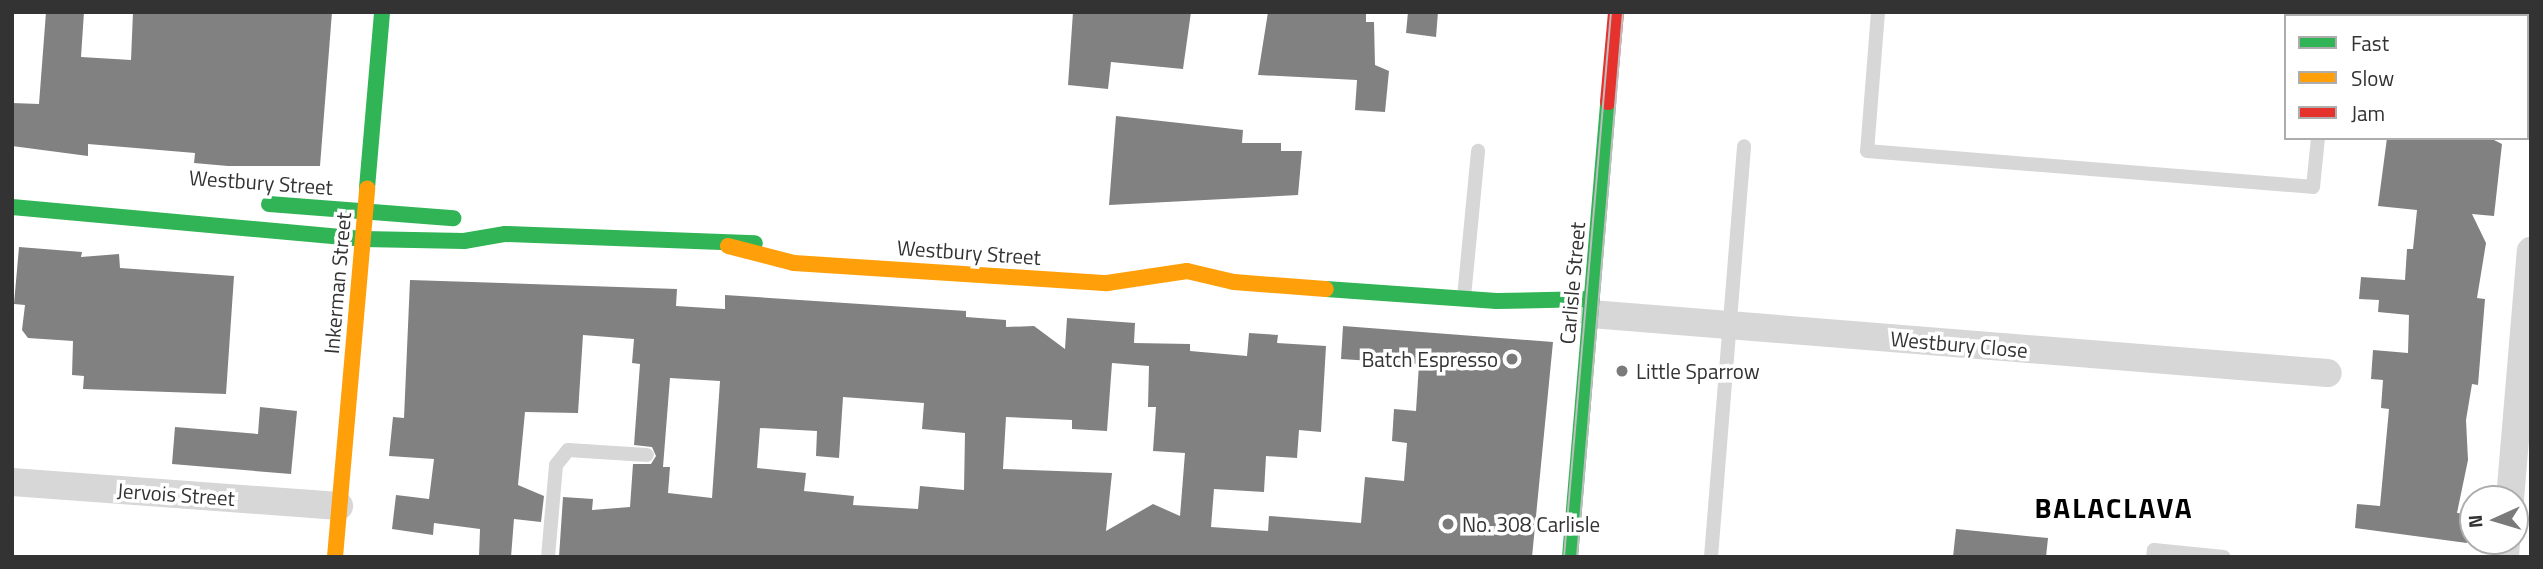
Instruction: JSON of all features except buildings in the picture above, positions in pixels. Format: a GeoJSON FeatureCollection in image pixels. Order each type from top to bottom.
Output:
{"type":"FeatureCollection","features":[{"type":"Feature","properties":{"kind":"street","name":"Inkerman Street"},"geometry":{"type":"LineString","coordinates":[[335,557],[382,12]]}},
{"type":"Feature","properties":{"kind":"street","name":"Carlisle Street"},"geometry":{"type":"LineString","coordinates":[[1570,557],[1616,12]]}},
{"type":"Feature","properties":{"kind":"street","name":"Westbury Street"},"geometry":{"type":"LineString","coordinates":[[244,202],[365,209],[467,219],[505,234]]}},
{"type":"Feature","properties":{"kind":"street","name":"Westbury Street"},"geometry":{"type":"LineString","coordinates":[[12,207],[363,239],[464,241],[505,234],[728,246],[794,263],[827,262],[1107,283],[1161,294]]}},
{"type":"Feature","properties":{"kind":"street"},"geometry":{"type":"LineString","coordinates":[[2511,485],[2531,251]]}},
{"type":"Feature","properties":{"kind":"street","name":"Westbury Street"},"geometry":{"type":"LineString","coordinates":[[1107,283],[1187,271],[1234,282],[1464,298],[1591,311]]}},
{"type":"Feature","properties":{"kind":"street","name":"Westbury Street"},"geometry":{"type":"LineString","coordinates":[[1184,292],[1234,282]]}},
{"type":"Feature","properties":{"kind":"street","name":"Westbury Street"},"geometry":{"type":"LineString","coordinates":[[1497,301],[1591,311]]}},
{"type":"Feature","properties":{"kind":"street","name":"Westbury Close"},"geometry":{"type":"LineString","coordinates":[[1591,311],[1731,325],[2328,373]]}},
{"type":"Feature","properties":{"kind":"street","name":"Jervois Street"},"geometry":{"type":"LineString","coordinates":[[12,482],[339,506]]}},
{"type":"Feature","properties":{"kind":"lane"},"geometry":{"type":"LineString","coordinates":[[1878,12],[1867,151],[2314,187],[2318,140]]}},
{"type":"Feature","properties":{"kind":"lane"},"geometry":{"type":"LineString","coordinates":[[1711,557],[1744,146]]}},
{"type":"Feature","properties":{"kind":"lane"},"geometry":{"type":"LineString","coordinates":[[1464,298],[1478,151]]}},
{"type":"Feature","properties":{"kind":"lane"},"geometry":{"type":"LineString","coordinates":[[548,557],[556,465],[568,450],[647,455]]}},
{"type":"Feature","properties":{"kind":"lane"},"geometry":{"type":"LineString","coordinates":[[2153,557],[2154,550],[2224,557]]}},
{"type":"Feature","properties":{"kind":"tram line"},"geometry":{"type":"LineString","coordinates":[[1564,557],[1611,12]]}},
{"type":"Feature","properties":{"kind":"tram line"},"geometry":{"type":"LineString","coordinates":[[1577,557],[1623,12]]}},
{"type":"Feature","properties":{"kind":"traffic: fast"},"geometry":{"type":"LineString","coordinates":[[367,188],[382,12]]}},
{"type":"Feature","properties":{"kind":"traffic: fast"},"geometry":{"type":"LineString","coordinates":[[1570,557],[1608,102]]}},
{"type":"Feature","properties":{"kind":"traffic: fast"},"geometry":{"type":"LineString","coordinates":[[269,204],[453,218]]}},
{"type":"Feature","properties":{"kind":"traffic: fast"},"geometry":{"type":"LineString","coordinates":[[12,207],[363,239],[464,241],[505,234],[755,243]]}},
{"type":"Feature","properties":{"kind":"traffic: fast"},"geometry":{"type":"LineString","coordinates":[[1326,289],[1497,301],[1592,299]]}},
{"type":"Feature","properties":{"kind":"traffic: slow"},"geometry":{"type":"LineString","coordinates":[[335,557],[367,188]]}},
{"type":"Feature","properties":{"kind":"traffic: slow"},"geometry":{"type":"LineString","coordinates":[[728,246],[794,263],[1107,283],[1187,271],[1234,282],[1326,289]]}},
{"type":"Feature","properties":{"kind":"traffic: jam"},"geometry":{"type":"LineString","coordinates":[[1608,102],[1616,12]]}},
{"type":"Feature","properties":{"kind":"place","name":"Batch Espresso"},"geometry":{"type":"Point","coordinates":[1512,359]}},
{"type":"Feature","properties":{"kind":"place","name":"Little Sparrow"},"geometry":{"type":"Point","coordinates":[1622,371]}},
{"type":"Feature","properties":{"kind":"place","name":"No. 308 Carlisle"},"geometry":{"type":"Point","coordinates":[1448,524]}},
{"type":"Feature","properties":{"kind":"district","name":"BALACLAVA"},"geometry":{"type":"Point","coordinates":[2114,508]}}]}
